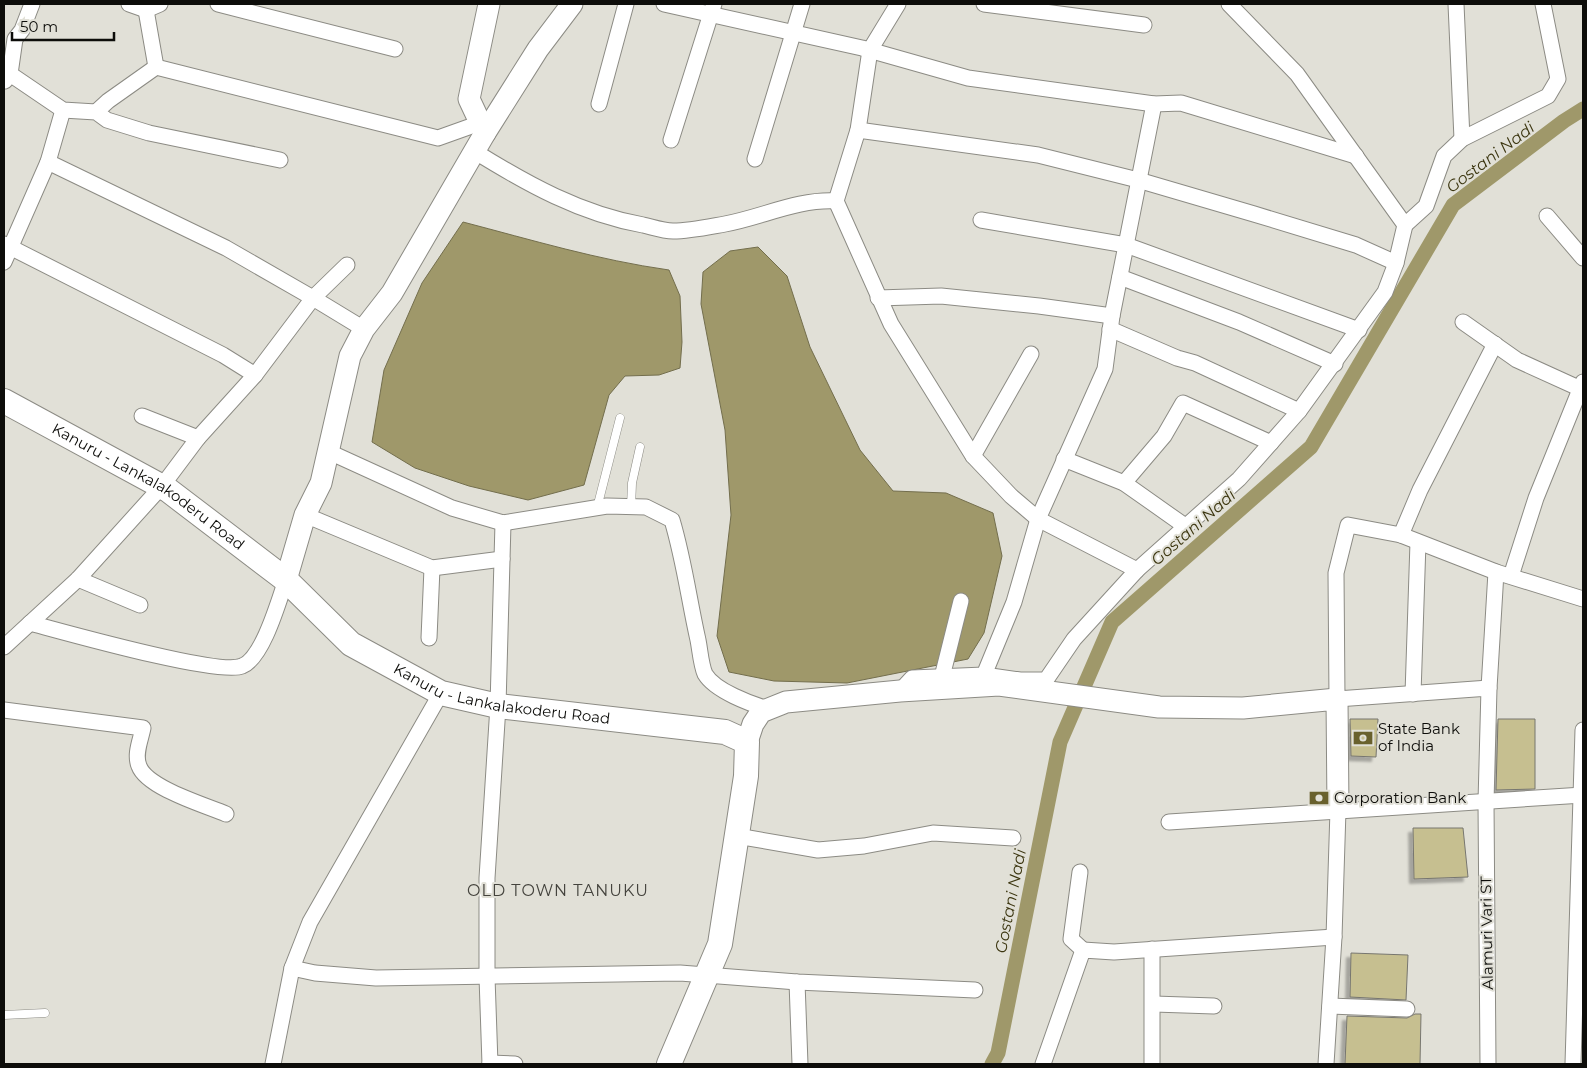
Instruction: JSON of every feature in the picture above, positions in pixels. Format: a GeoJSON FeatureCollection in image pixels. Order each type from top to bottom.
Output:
{"type":"FeatureCollection","features":[{"type":"Feature","properties":{"kind":"main road","name":"Kanuru - Lankalakoderu Road"},"geometry":{"type":"LineString","coordinates":[[4,401],[157,484],[286,580],[351,644],[441,693],[498,706],[725,732],[747,742]]}},
{"type":"Feature","properties":{"kind":"main road"},"geometry":{"type":"LineString","coordinates":[[669,1064],[720,944],[748,759],[747,742]]}},
{"type":"Feature","properties":{"kind":"street"},"geometry":{"type":"LineString","coordinates":[[32,4],[22,30],[9,37],[7,78],[63,110],[96,112],[107,120],[149,133],[280,160]]}},
{"type":"Feature","properties":{"kind":"street"},"geometry":{"type":"LineString","coordinates":[[129,4],[153,7],[156,67]]}},
{"type":"Feature","properties":{"kind":"street"},"geometry":{"type":"LineString","coordinates":[[218,4],[394,49]]}},
{"type":"Feature","properties":{"kind":"street"},"geometry":{"type":"LineString","coordinates":[[489,4],[469,99],[480,136],[524,182],[588,211],[630,223],[672,231],[750,220],[784,207],[817,200],[836,201]]}},
{"type":"Feature","properties":{"kind":"street"},"geometry":{"type":"LineString","coordinates":[[30,623],[194,663],[230,668],[243,666],[257,654],[286,580],[305,515],[321,483],[350,356],[364,329],[392,293],[480,136],[538,49],[572,4]]}},
{"type":"Feature","properties":{"kind":"street"},"geometry":{"type":"LineString","coordinates":[[599,104],[626,4]]}},
{"type":"Feature","properties":{"kind":"street"},"geometry":{"type":"LineString","coordinates":[[664,4],[712,9],[794,33],[870,50],[968,78],[1154,104],[1181,103],[1356,156]]}},
{"type":"Feature","properties":{"kind":"street"},"geometry":{"type":"LineString","coordinates":[[755,159],[802,4]]}},
{"type":"Feature","properties":{"kind":"street"},"geometry":{"type":"LineString","coordinates":[[898,4],[870,50],[858,130],[836,201],[890,324],[973,456],[1011,496],[1038,519],[1137,570]]}},
{"type":"Feature","properties":{"kind":"street"},"geometry":{"type":"LineString","coordinates":[[984,4],[1144,25]]}},
{"type":"Feature","properties":{"kind":"street"},"geometry":{"type":"LineString","coordinates":[[1229,4],[1298,74],[1405,225]]}},
{"type":"Feature","properties":{"kind":"street"},"geometry":{"type":"LineString","coordinates":[[1456,4],[1462,139]]}},
{"type":"Feature","properties":{"kind":"street"},"geometry":{"type":"LineString","coordinates":[[900,691],[912,678],[984,675],[1020,680],[1046,680],[1074,640],[1137,570],[1184,526],[1239,479],[1299,411],[1335,364],[1385,292],[1396,263],[1405,225],[1426,206],[1444,156],[1462,139],[1548,96],[1558,79],[1543,4]]}},
{"type":"Feature","properties":{"kind":"street"},"geometry":{"type":"LineString","coordinates":[[672,140],[712,9]]}},
{"type":"Feature","properties":{"kind":"street"},"geometry":{"type":"LineString","coordinates":[[96,112],[108,101],[156,67],[438,138],[480,136]]}},
{"type":"Feature","properties":{"kind":"street"},"geometry":{"type":"LineString","coordinates":[[984,675],[1014,602],[1038,519],[1105,369],[1111,323],[1154,104]]}},
{"type":"Feature","properties":{"kind":"street"},"geometry":{"type":"LineString","coordinates":[[4,262],[8,246],[48,162],[63,110]]}},
{"type":"Feature","properties":{"kind":"street"},"geometry":{"type":"LineString","coordinates":[[858,130],[1038,155],[1138,180],[1356,245],[1396,263]]}},
{"type":"Feature","properties":{"kind":"street"},"geometry":{"type":"LineString","coordinates":[[48,162],[226,248],[364,329]]}},
{"type":"Feature","properties":{"kind":"street"},"geometry":{"type":"LineString","coordinates":[[1547,216],[1583,258]]}},
{"type":"Feature","properties":{"kind":"street"},"geometry":{"type":"LineString","coordinates":[[981,220],[1126,245],[1359,330]]}},
{"type":"Feature","properties":{"kind":"street"},"geometry":{"type":"LineString","coordinates":[[8,246],[223,355],[255,375]]}},
{"type":"Feature","properties":{"kind":"street"},"geometry":{"type":"LineString","coordinates":[[4,647],[78,578],[157,484],[255,375],[314,298],[347,265]]}},
{"type":"Feature","properties":{"kind":"street"},"geometry":{"type":"LineString","coordinates":[[1120,277],[1239,322],[1335,364]]}},
{"type":"Feature","properties":{"kind":"street"},"geometry":{"type":"LineString","coordinates":[[878,298],[941,296],[1038,306],[1111,323],[1178,358],[1195,362],[1299,411]]}},
{"type":"Feature","properties":{"kind":"street"},"geometry":{"type":"LineString","coordinates":[[1463,322],[1517,360],[1582,387],[1536,498],[1510,576]]}},
{"type":"Feature","properties":{"kind":"street"},"geometry":{"type":"LineString","coordinates":[[1401,535],[1420,490],[1495,344]]}},
{"type":"Feature","properties":{"kind":"street"},"geometry":{"type":"LineString","coordinates":[[973,456],[1031,354]]}},
{"type":"Feature","properties":{"kind":"street"},"geometry":{"type":"LineString","coordinates":[[1124,483],[1164,436],[1183,403],[1271,443]]}},
{"type":"Feature","properties":{"kind":"street"},"geometry":{"type":"LineString","coordinates":[[142,416],[198,438]]}},
{"type":"Feature","properties":{"kind":"street"},"geometry":{"type":"LineString","coordinates":[[327,451],[452,508],[503,523],[597,508],[631,506],[646,506],[672,520],[684,561],[691,608],[706,675],[726,692],[743,702],[768,709]]}},
{"type":"Feature","properties":{"kind":"street"},"geometry":{"type":"LineString","coordinates":[[1064,460],[1124,483],[1184,526]]}},
{"type":"Feature","properties":{"kind":"street"},"geometry":{"type":"LineString","coordinates":[[305,515],[432,568],[502,559]]}},
{"type":"Feature","properties":{"kind":"street"},"geometry":{"type":"LineString","coordinates":[[503,523],[498,706],[487,878],[487,977],[490,1064],[515,1064]]}},
{"type":"Feature","properties":{"kind":"street"},"geometry":{"type":"LineString","coordinates":[[1326,1064],[1334,937],[1338,810],[1336,573],[1348,525],[1401,535],[1496,572],[1583,599]]}},
{"type":"Feature","properties":{"kind":"street"},"geometry":{"type":"LineString","coordinates":[[1413,694],[1418,542]]}},
{"type":"Feature","properties":{"kind":"street"},"geometry":{"type":"LineString","coordinates":[[429,638],[432,568]]}},
{"type":"Feature","properties":{"kind":"street","name":"Alamuri Vari ST"},"geometry":{"type":"LineString","coordinates":[[1488,1064],[1486,802],[1489,688],[1496,572]]}},
{"type":"Feature","properties":{"kind":"street"},"geometry":{"type":"LineString","coordinates":[[78,578],[140,604]]}},
{"type":"Feature","properties":{"kind":"street"},"geometry":{"type":"LineString","coordinates":[[942,677],[961,601]]}},
{"type":"Feature","properties":{"kind":"street"},"geometry":{"type":"LineString","coordinates":[[747,742],[753,724],[761,712],[786,702],[900,691],[999,685],[1142,706],[1243,708],[1489,688]]}},
{"type":"Feature","properties":{"kind":"street"},"geometry":{"type":"LineString","coordinates":[[272,1064],[292,968],[310,922],[441,693]]}},
{"type":"Feature","properties":{"kind":"street"},"geometry":{"type":"LineString","coordinates":[[4,710],[144,728],[137,756],[139,767],[146,776],[164,788],[226,814]]}},
{"type":"Feature","properties":{"kind":"street"},"geometry":{"type":"LineString","coordinates":[[1573,1064],[1579,980],[1583,730]]}},
{"type":"Feature","properties":{"kind":"street"},"geometry":{"type":"LineString","coordinates":[[1169,822],[1583,795]]}},
{"type":"Feature","properties":{"kind":"street"},"geometry":{"type":"LineString","coordinates":[[737,836],[818,850],[864,846],[933,833],[1013,838]]}},
{"type":"Feature","properties":{"kind":"street"},"geometry":{"type":"LineString","coordinates":[[1080,872],[1072,939],[1083,950],[1114,952],[1334,937]]}},
{"type":"Feature","properties":{"kind":"street"},"geometry":{"type":"LineString","coordinates":[[1152,949],[1154,1004],[1152,1064]]}},
{"type":"Feature","properties":{"kind":"street"},"geometry":{"type":"LineString","coordinates":[[1042,1064],[1083,950]]}},
{"type":"Feature","properties":{"kind":"street"},"geometry":{"type":"LineString","coordinates":[[292,968],[315,973],[376,978],[680,973],[797,982],[975,990]]}},
{"type":"Feature","properties":{"kind":"street"},"geometry":{"type":"LineString","coordinates":[[797,982],[800,1064]]}},
{"type":"Feature","properties":{"kind":"street"},"geometry":{"type":"LineString","coordinates":[[1154,1004],[1214,1006]]}},
{"type":"Feature","properties":{"kind":"street"},"geometry":{"type":"LineString","coordinates":[[1330,1006],[1407,1009]]}},
{"type":"Feature","properties":{"kind":"lane"},"geometry":{"type":"LineString","coordinates":[[597,508],[620,418]]}},
{"type":"Feature","properties":{"kind":"lane"},"geometry":{"type":"LineString","coordinates":[[631,506],[632,483],[640,447]]}},
{"type":"Feature","properties":{"kind":"lane"},"geometry":{"type":"LineString","coordinates":[[4,1015],[45,1013]]}},
{"type":"Feature","properties":{"kind":"shaded area"},"geometry":{"type":"Polygon","coordinates":[[[463,222],[591,255],[669,270],[680,296],[682,342],[680,368],[659,375],[625,376],[609,395],[584,485],[528,500],[469,486],[415,468],[372,442],[384,370],[422,283],[463,222]]]}},
{"type":"Feature","properties":{"kind":"shaded area"},"geometry":{"type":"Polygon","coordinates":[[[758,247],[787,276],[810,347],[860,450],[893,491],[946,493],[993,513],[1002,556],[984,633],[968,659],[847,683],[774,681],[729,672],[717,636],[731,515],[725,430],[701,304],[703,272],[730,251],[758,247]]]}},
{"type":"Feature","properties":{"kind":"building","name":"State Bank of India"},"geometry":{"type":"Polygon","coordinates":[[[1350,719],[1378,719],[1376,757],[1351,756],[1350,719]]]}},
{"type":"Feature","properties":{"kind":"building"},"geometry":{"type":"Polygon","coordinates":[[[1498,719],[1535,719],[1535,789],[1496,790],[1498,719]]]}},
{"type":"Feature","properties":{"kind":"building"},"geometry":{"type":"Polygon","coordinates":[[[1413,828],[1463,828],[1468,877],[1414,879],[1413,828]]]}},
{"type":"Feature","properties":{"kind":"building"},"geometry":{"type":"Polygon","coordinates":[[[1351,953],[1408,955],[1406,1000],[1350,997],[1351,953]]]}},
{"type":"Feature","properties":{"kind":"building"},"geometry":{"type":"Polygon","coordinates":[[[1415,1014],[1421,1014],[1420,1064],[1345,1064],[1347,1016],[1407,1018],[1415,1014]]]}},
{"type":"Feature","properties":{"kind":"waterway","name":"Gostani Nadi"},"geometry":{"type":"LineString","coordinates":[[992,1064],[998,1053],[1060,742],[1112,622],[1311,447],[1453,205],[1564,121],[1583,109]]}},
{"type":"Feature","properties":{"kind":"place","name":"State Bank of India"},"geometry":{"type":"Point","coordinates":[1363,738]}},
{"type":"Feature","properties":{"kind":"place","name":"Corporation Bank"},"geometry":{"type":"Point","coordinates":[1319,798]}},
{"type":"Feature","properties":{"kind":"district","name":"OLD TOWN TANUKU"},"geometry":{"type":"Point","coordinates":[558,890]}}]}
